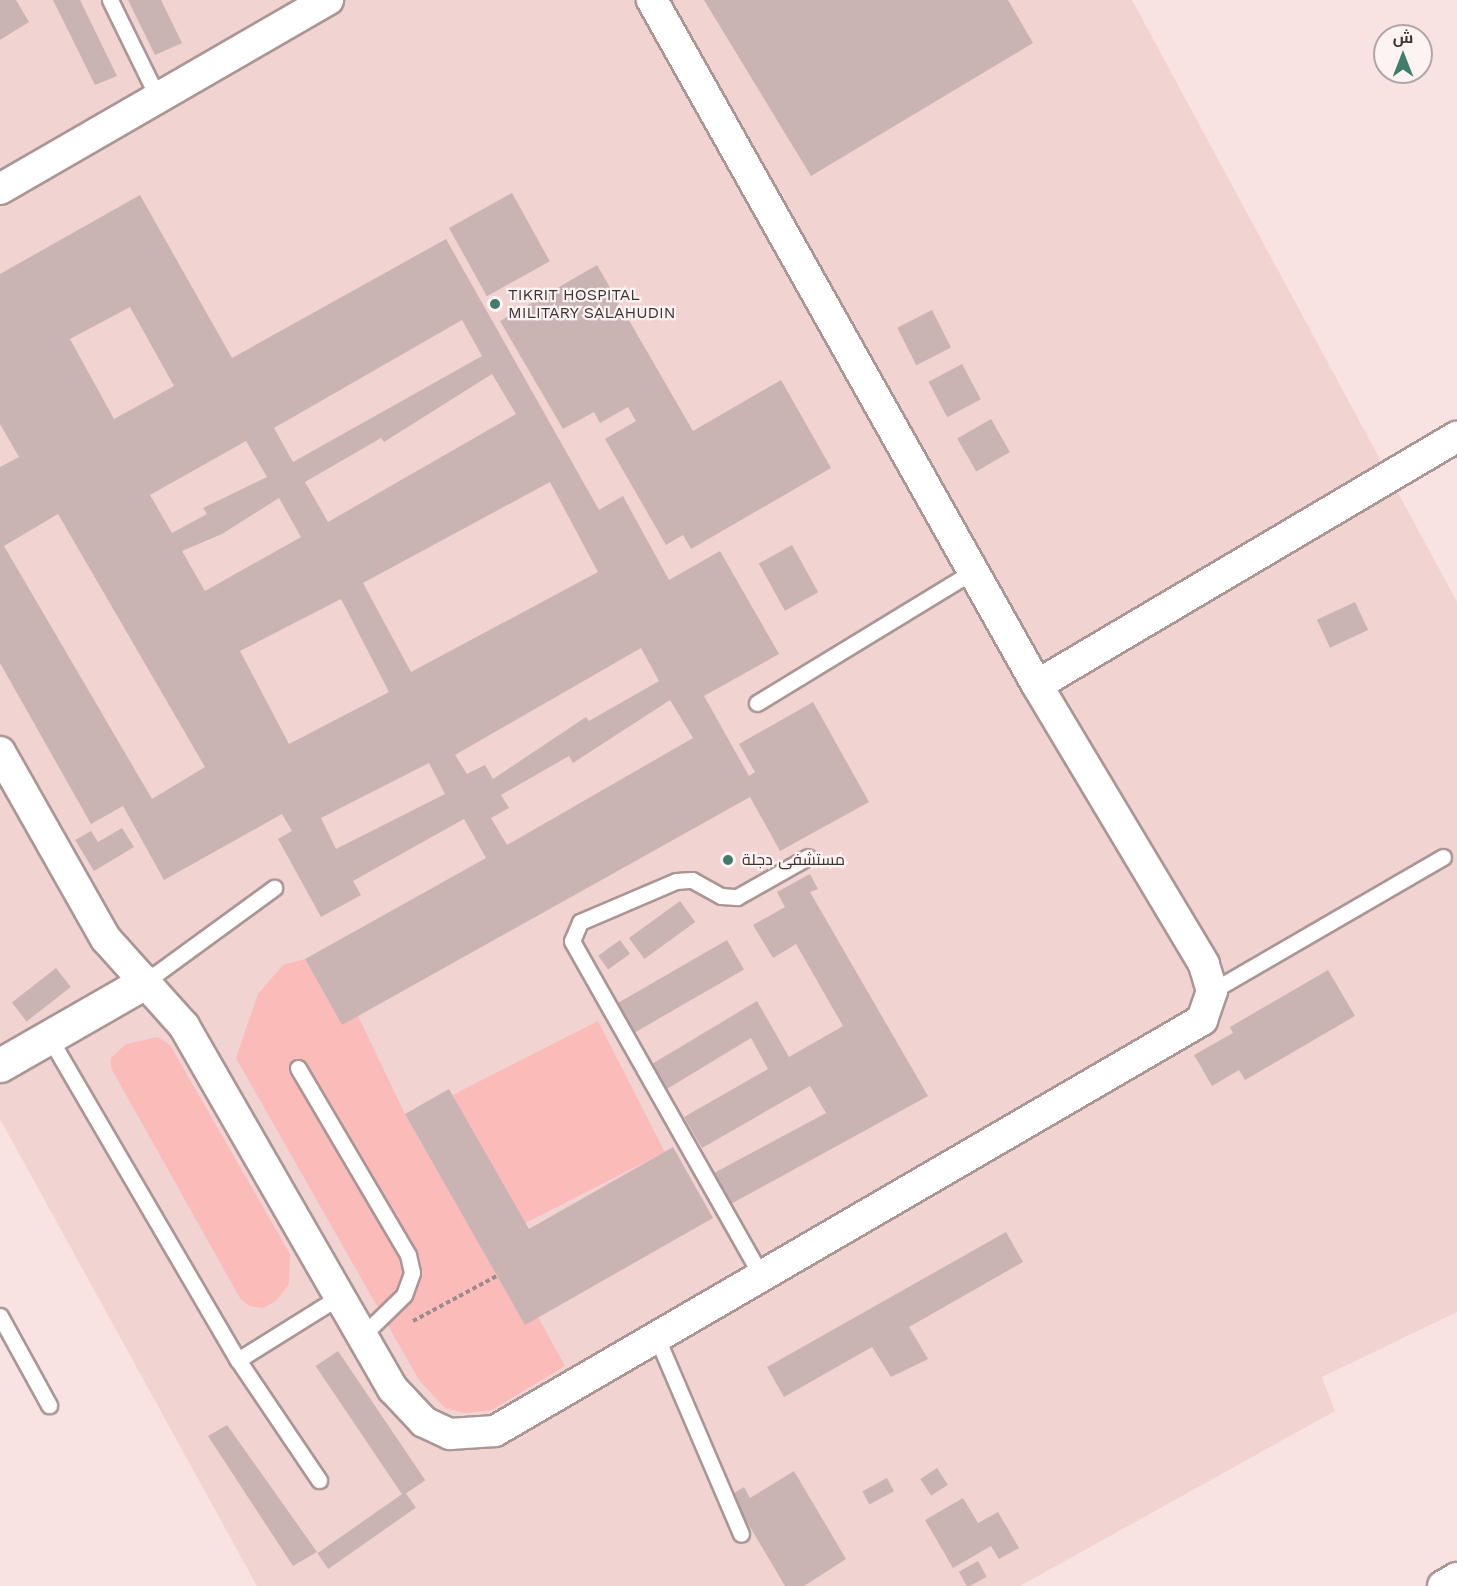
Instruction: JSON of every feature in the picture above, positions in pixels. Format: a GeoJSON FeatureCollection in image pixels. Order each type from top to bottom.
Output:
{"type":"FeatureCollection","features":[{"type":"Feature","properties":{"kind":"street"},"geometry":{"type":"LineString","coordinates":[[0,189],[328,0]]}},
{"type":"Feature","properties":{"kind":"street"},"geometry":{"type":"LineString","coordinates":[[0,752],[106,939],[184,1026],[393,1389],[424,1422],[472,1437],[495,1431],[1196,1026],[1208,1011],[1212,991],[1204,964],[1037,685],[652,0]]}},
{"type":"Feature","properties":{"kind":"street"},"geometry":{"type":"LineString","coordinates":[[1037,685],[1457,437]]}},
{"type":"Feature","properties":{"kind":"street"},"geometry":{"type":"LineString","coordinates":[[0,1065],[145,982]]}},
{"type":"Feature","properties":{"kind":"street"},"geometry":{"type":"LineString","coordinates":[[1443,1586],[1457,1578]]}},
{"type":"Feature","properties":{"kind":"lane"},"geometry":{"type":"LineString","coordinates":[[110,0],[158,98]]}},
{"type":"Feature","properties":{"kind":"lane"},"geometry":{"type":"LineString","coordinates":[[757,703],[973,571]]}},
{"type":"Feature","properties":{"kind":"lane"},"geometry":{"type":"LineString","coordinates":[[762,1277],[572,941],[580,922],[676,881],[692,880],[721,896],[737,897],[808,857]]}},
{"type":"Feature","properties":{"kind":"lane"},"geometry":{"type":"LineString","coordinates":[[1212,991],[1443,857]]}},
{"type":"Feature","properties":{"kind":"lane"},"geometry":{"type":"LineString","coordinates":[[145,982],[274,888]]}},
{"type":"Feature","properties":{"kind":"lane"},"geometry":{"type":"LineString","coordinates":[[49,1037],[238,1360],[319,1480]]}},
{"type":"Feature","properties":{"kind":"lane"},"geometry":{"type":"LineString","coordinates":[[298,1068],[408,1255],[412,1273],[404,1295],[364,1340]]}},
{"type":"Feature","properties":{"kind":"lane"},"geometry":{"type":"LineString","coordinates":[[238,1360],[339,1297]]}},
{"type":"Feature","properties":{"kind":"lane"},"geometry":{"type":"LineString","coordinates":[[0,1316],[49,1406]]}},
{"type":"Feature","properties":{"kind":"lane"},"geometry":{"type":"LineString","coordinates":[[657,1338],[741,1534]]}},
{"type":"Feature","properties":{"kind":"path"},"geometry":{"type":"LineString","coordinates":[[364,1340],[497,1276]]}},
{"type":"Feature","properties":{"kind":"shaded area","name":"مستشفى دجلة"},"geometry":{"type":"Polygon","coordinates":[[[0,0],[1132,0],[1457,602],[1457,1312],[1322,1377],[1335,1411],[1020,1586],[257,1586],[0,1119],[0,0]]]}},
{"type":"Feature","properties":{"kind":"shaded area"},"geometry":{"type":"Polygon","coordinates":[[[305,959],[342,1025],[358,1016],[405,1114],[525,1324],[538,1317],[565,1366],[492,1410],[465,1413],[445,1408],[419,1380],[236,1058],[258,994],[283,965],[305,959]]]}},
{"type":"Feature","properties":{"kind":"shaded area"},"geometry":{"type":"Polygon","coordinates":[[[598,1021],[665,1152],[520,1226],[453,1095],[598,1021]]]}},
{"type":"Feature","properties":{"kind":"shaded area"},"geometry":{"type":"Polygon","coordinates":[[[158,1037],[170,1045],[290,1254],[289,1284],[276,1301],[263,1308],[249,1306],[240,1298],[111,1068],[111,1058],[126,1044],[158,1037]]]}},
{"type":"Feature","properties":{"kind":"building"},"geometry":{"type":"Polygon","coordinates":[[[0,0],[16,0],[29,22],[0,40],[0,0]]]}},
{"type":"Feature","properties":{"kind":"building"},"geometry":{"type":"Polygon","coordinates":[[[53,0],[80,0],[117,76],[95,85],[53,0]]]}},
{"type":"Feature","properties":{"kind":"building"},"geometry":{"type":"Polygon","coordinates":[[[128,0],[161,0],[182,43],[155,55],[128,0]]]}},
{"type":"Feature","properties":{"kind":"building"},"geometry":{"type":"Polygon","coordinates":[[[704,0],[1008,0],[1033,43],[811,176],[704,0]]]}},
{"type":"Feature","properties":{"kind":"building"},"geometry":{"type":"Polygon","coordinates":[[[512,193],[550,261],[487,296],[449,228],[512,193]]]}},
{"type":"Feature","properties":{"kind":"building"},"geometry":{"type":"Polygon","coordinates":[[[140,195],[232,358],[446,239],[599,510],[623,496],[669,580],[720,551],[779,654],[704,696],[749,776],[755,772],[739,744],[813,702],[869,802],[780,851],[750,797],[342,1025],[305,959],[486,858],[464,819],[353,881],[361,895],[321,917],[278,839],[292,831],[282,814],[164,880],[123,806],[91,824],[0,663],[0,467],[19,457],[0,424],[0,274],[140,195]],[[130,307],[70,339],[114,419],[174,386],[130,307]],[[462,320],[274,428],[293,462],[482,356],[462,320]],[[492,374],[384,442],[381,438],[305,482],[328,522],[516,414],[492,374]],[[246,441],[150,495],[172,533],[207,514],[203,508],[267,477],[246,441]],[[550,482],[363,583],[411,672],[598,572],[550,482]],[[279,498],[222,534],[182,551],[205,591],[301,537],[279,498]],[[58,514],[4,546],[152,799],[205,767],[58,514]],[[341,599],[240,651],[289,744],[389,692],[341,599]],[[641,648],[455,755],[467,774],[485,765],[493,779],[586,717],[589,721],[659,681],[641,648]],[[670,700],[573,763],[569,756],[501,795],[509,808],[491,818],[507,845],[693,738],[670,700]],[[429,763],[321,818],[336,849],[445,794],[429,763]]]}},
{"type":"Feature","properties":{"kind":"building"},"geometry":{"type":"Polygon","coordinates":[[[597,265],[693,431],[781,380],[831,468],[691,549],[683,535],[666,545],[605,439],[636,421],[628,407],[600,423],[594,412],[563,429],[500,321],[597,265]]]}},
{"type":"Feature","properties":{"kind":"building"},"geometry":{"type":"Polygon","coordinates":[[[932,310],[951,347],[916,365],[897,328],[932,310]]]}},
{"type":"Feature","properties":{"kind":"building"},"geometry":{"type":"Polygon","coordinates":[[[962,364],[981,399],[947,417],[928,382],[962,364]]]}},
{"type":"Feature","properties":{"kind":"building"},"geometry":{"type":"Polygon","coordinates":[[[991,419],[1010,452],[976,471],[957,438],[991,419]]]}},
{"type":"Feature","properties":{"kind":"building"},"geometry":{"type":"Polygon","coordinates":[[[792,545],[818,592],[785,611],[759,563],[792,545]]]}},
{"type":"Feature","properties":{"kind":"building"},"geometry":{"type":"Polygon","coordinates":[[[1355,602],[1368,630],[1330,648],[1317,620],[1355,602]]]}},
{"type":"Feature","properties":{"kind":"building"},"geometry":{"type":"Polygon","coordinates":[[[122,828],[134,847],[94,871],[75,840],[91,831],[98,842],[122,828]]]}},
{"type":"Feature","properties":{"kind":"building"},"geometry":{"type":"Polygon","coordinates":[[[810,874],[818,889],[810,892],[928,1096],[729,1205],[714,1173],[826,1113],[810,1086],[702,1148],[684,1117],[768,1069],[751,1038],[667,1089],[652,1064],[757,1001],[789,1057],[843,1026],[796,944],[773,958],[753,925],[785,907],[777,892],[810,874]]]}},
{"type":"Feature","properties":{"kind":"building"},"geometry":{"type":"Polygon","coordinates":[[[680,901],[695,922],[644,959],[629,938],[680,901]]]}},
{"type":"Feature","properties":{"kind":"building"},"geometry":{"type":"Polygon","coordinates":[[[620,940],[630,954],[608,970],[598,956],[620,940]]]}},
{"type":"Feature","properties":{"kind":"building"},"geometry":{"type":"Polygon","coordinates":[[[727,940],[744,969],[633,1033],[616,1004],[727,940]]]}},
{"type":"Feature","properties":{"kind":"building"},"geometry":{"type":"Polygon","coordinates":[[[56,968],[71,987],[27,1021],[12,1002],[56,968]]]}},
{"type":"Feature","properties":{"kind":"building"},"geometry":{"type":"Polygon","coordinates":[[[1328,970],[1355,1016],[1245,1080],[1239,1070],[1212,1086],[1194,1055],[1233,1033],[1230,1027],[1328,970]]]}},
{"type":"Feature","properties":{"kind":"building"},"geometry":{"type":"Polygon","coordinates":[[[449,1089],[529,1229],[673,1147],[713,1218],[525,1325],[405,1114],[449,1089]]]}},
{"type":"Feature","properties":{"kind":"building"},"geometry":{"type":"Polygon","coordinates":[[[1006,1232],[1023,1262],[909,1327],[928,1359],[891,1377],[872,1347],[784,1397],[767,1367],[1006,1232]]]}},
{"type":"Feature","properties":{"kind":"building"},"geometry":{"type":"Polygon","coordinates":[[[338,1351],[425,1480],[403,1495],[316,1366],[338,1351]]]}},
{"type":"Feature","properties":{"kind":"building"},"geometry":{"type":"Polygon","coordinates":[[[227,1425],[317,1552],[293,1566],[208,1436],[227,1425]]]}},
{"type":"Feature","properties":{"kind":"building"},"geometry":{"type":"Polygon","coordinates":[[[937,1468],[948,1485],[931,1496],[920,1479],[937,1468]]]}},
{"type":"Feature","properties":{"kind":"building"},"geometry":{"type":"Polygon","coordinates":[[[794,1471],[846,1559],[804,1586],[785,1586],[731,1495],[744,1487],[750,1498],[794,1471]]]}},
{"type":"Feature","properties":{"kind":"building"},"geometry":{"type":"Polygon","coordinates":[[[887,1478],[894,1491],[869,1504],[862,1491],[887,1478]]]}},
{"type":"Feature","properties":{"kind":"building"},"geometry":{"type":"Polygon","coordinates":[[[405,1492],[416,1508],[328,1569],[317,1553],[405,1492]]]}},
{"type":"Feature","properties":{"kind":"building"},"geometry":{"type":"Polygon","coordinates":[[[963,1498],[978,1523],[998,1512],[1019,1548],[999,1559],[991,1546],[953,1568],[925,1520],[963,1498]]]}},
{"type":"Feature","properties":{"kind":"building"},"geometry":{"type":"Polygon","coordinates":[[[978,1561],[987,1577],[967,1586],[959,1572],[978,1561]]]}},
{"type":"Feature","properties":{"kind":"place","name":"TIKRIT HOSPITAL MILITARY SALAHUDIN"},"geometry":{"type":"Point","coordinates":[495,304]}},
{"type":"Feature","properties":{"kind":"place","name":"مستشفى دجلة"},"geometry":{"type":"Point","coordinates":[728,860]}}]}
